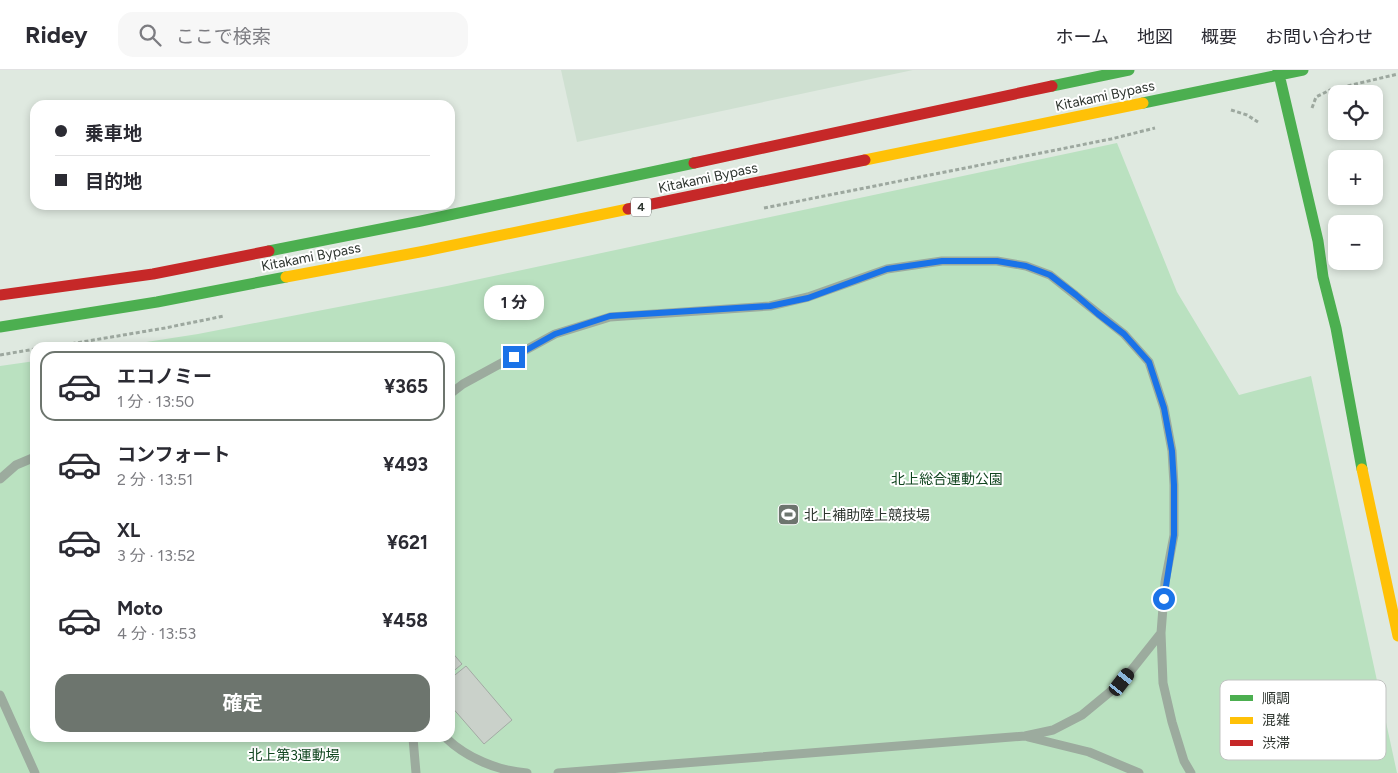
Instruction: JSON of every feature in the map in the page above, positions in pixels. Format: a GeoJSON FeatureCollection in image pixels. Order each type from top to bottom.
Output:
{"type":"FeatureCollection","features":[{"type":"Feature","properties":{"kind":"main road","name":"Kitakami Bypass"},"geometry":{"type":"LineString","coordinates":[[0,295],[153,274],[421,221],[1129,70]]}},
{"type":"Feature","properties":{"kind":"main road","name":"Kitakami Bypass"},"geometry":{"type":"LineString","coordinates":[[0,328],[157,302],[425,251],[1279,73],[1303,70]]}},
{"type":"Feature","properties":{"kind":"main road"},"geometry":{"type":"LineString","coordinates":[[1279,73],[1318,241],[1323,277],[1336,328],[1365,484],[1398,636]]}},
{"type":"Feature","properties":{"kind":"lane"},"geometry":{"type":"LineString","coordinates":[[455,390],[555,334],[610,316],[770,306],[808,298],[887,269],[942,261],[997,261],[1026,266],[1050,275],[1124,334],[1149,362],[1164,408],[1172,451],[1174,535],[1165,582],[1161,633],[1163,683],[1172,722],[1184,761],[1190,773]]}},
{"type":"Feature","properties":{"kind":"lane"},"geometry":{"type":"LineString","coordinates":[[0,479],[16,465],[30,459]]}},
{"type":"Feature","properties":{"kind":"lane"},"geometry":{"type":"LineString","coordinates":[[558,773],[1025,736],[1053,730],[1082,715],[1122,682],[1161,633]]}},
{"type":"Feature","properties":{"kind":"lane"},"geometry":{"type":"LineString","coordinates":[[0,695],[35,773]]}},
{"type":"Feature","properties":{"kind":"lane"},"geometry":{"type":"LineString","coordinates":[[1025,736],[1089,752],[1139,773]]}},
{"type":"Feature","properties":{"kind":"lane"},"geometry":{"type":"LineString","coordinates":[[413,742],[416,773]]}},
{"type":"Feature","properties":{"kind":"lane"},"geometry":{"type":"LineString","coordinates":[[450,742],[459,750],[486,763],[514,772],[527,773]]}},
{"type":"Feature","properties":{"kind":"lane"},"geometry":{"type":"LineString","coordinates":[[635,773],[656,765]]}},
{"type":"Feature","properties":{"kind":"path"},"geometry":{"type":"LineString","coordinates":[[1311,114],[1316,97],[1330,90],[1398,74]]}},
{"type":"Feature","properties":{"kind":"path"},"geometry":{"type":"LineString","coordinates":[[0,355],[30,350]]}},
{"type":"Feature","properties":{"kind":"shaded area"},"geometry":{"type":"Polygon","coordinates":[[[561,70],[913,70],[577,142],[561,70]]]}},
{"type":"Feature","properties":{"kind":"green space","name":"北上総合運動公園"},"geometry":{"type":"Polygon","coordinates":[[[1117,143],[1177,292],[1239,395],[1311,376],[1377,680],[1220,680],[1220,760],[1386,760],[1386,722],[1397,773],[0,773],[0,366],[30,362],[30,742],[455,742],[455,342],[146,342],[198,334],[447,286],[1117,143]]]}},
{"type":"Feature","properties":{"kind":"building"},"geometry":{"type":"Polygon","coordinates":[[[455,656],[462,664],[455,670],[455,656]]]}},
{"type":"Feature","properties":{"kind":"building"},"geometry":{"type":"Polygon","coordinates":[[[466,666],[512,720],[484,744],[455,711],[455,675],[466,666]]]}},
{"type":"Feature","properties":{"kind":"traffic: fast"},"geometry":{"type":"LineString","coordinates":[[1052,86],[1129,70]]}},
{"type":"Feature","properties":{"kind":"traffic: fast"},"geometry":{"type":"LineString","coordinates":[[1278,70],[1318,241],[1323,277],[1336,328],[1362,469]]}},
{"type":"Feature","properties":{"kind":"traffic: fast"},"geometry":{"type":"LineString","coordinates":[[1143,103],[1303,70]]}},
{"type":"Feature","properties":{"kind":"traffic: fast"},"geometry":{"type":"LineString","coordinates":[[269,251],[694,163]]}},
{"type":"Feature","properties":{"kind":"traffic: fast"},"geometry":{"type":"LineString","coordinates":[[0,327],[157,302],[286,277]]}},
{"type":"Feature","properties":{"kind":"traffic: slow"},"geometry":{"type":"LineString","coordinates":[[865,160],[1143,103]]}},
{"type":"Feature","properties":{"kind":"traffic: slow"},"geometry":{"type":"LineString","coordinates":[[286,277],[425,251],[628,209]]}},
{"type":"Feature","properties":{"kind":"traffic: slow"},"geometry":{"type":"LineString","coordinates":[[1362,469],[1398,636]]}},
{"type":"Feature","properties":{"kind":"traffic: jam"},"geometry":{"type":"LineString","coordinates":[[694,163],[1052,86]]}},
{"type":"Feature","properties":{"kind":"traffic: jam"},"geometry":{"type":"LineString","coordinates":[[628,209],[865,160]]}},
{"type":"Feature","properties":{"kind":"traffic: jam"},"geometry":{"type":"LineString","coordinates":[[0,295],[153,274],[269,251]]}},
{"type":"Feature","properties":{"kind":"place","name":"北上補助陸上競技場"},"geometry":{"type":"Point","coordinates":[788,515]}},
{"type":"Feature","properties":{"kind":"route"},"geometry":{"type":"LineString","coordinates":[[514,357],[555,334],[610,316],[770,306],[808,298],[887,269],[942,261],[997,261],[1026,266],[1050,275],[1076,295],[1124,334],[1149,362],[1164,408],[1172,451],[1174,535],[1165,582],[1164,599]]}},
{"type":"Feature","properties":{"kind":"park label","name":"北上第3運動場"},"geometry":{"type":"Point","coordinates":[294,755]}}]}
